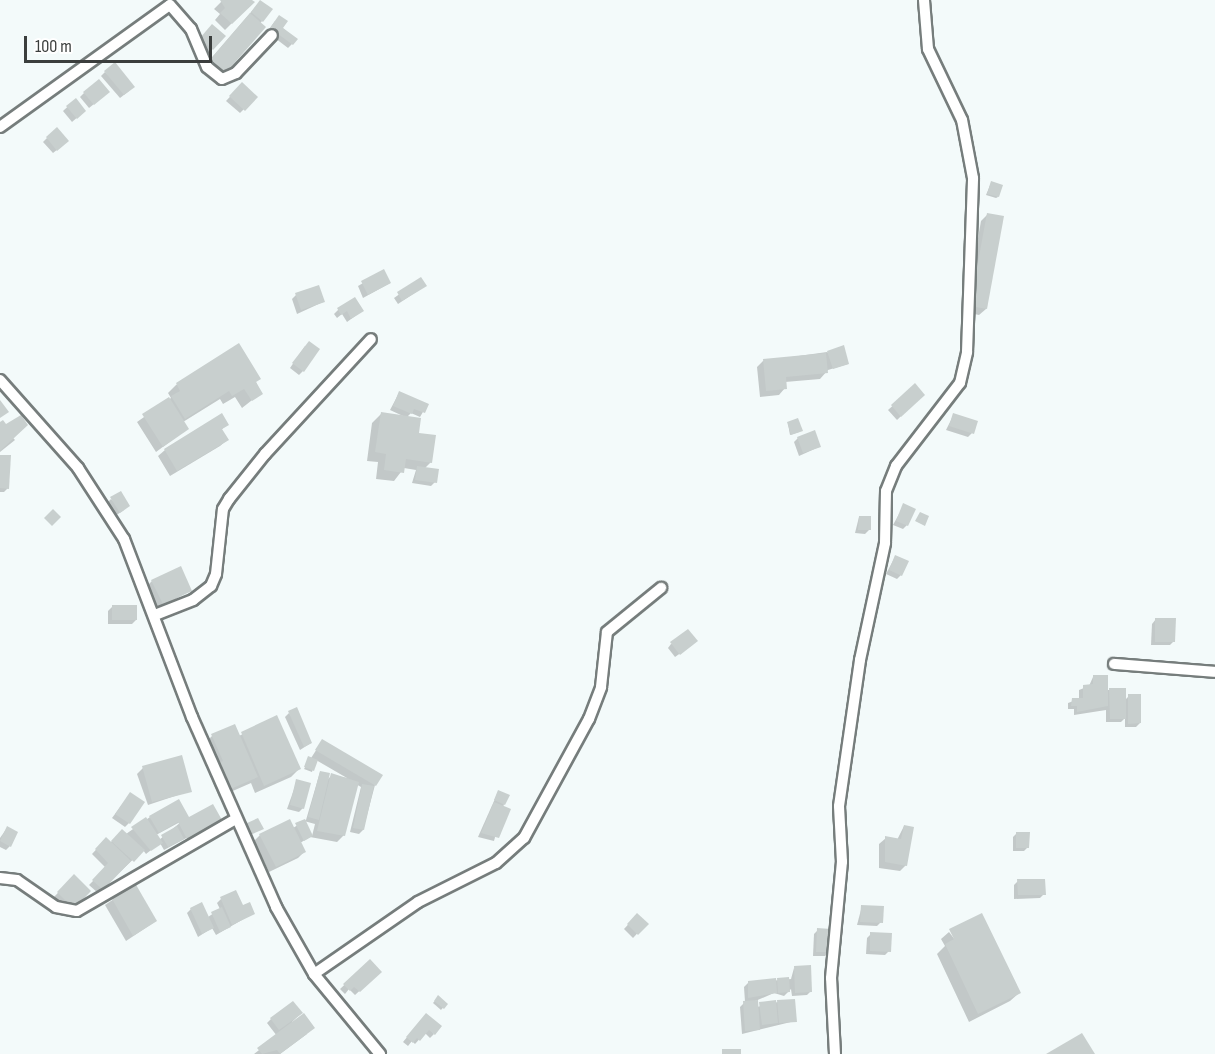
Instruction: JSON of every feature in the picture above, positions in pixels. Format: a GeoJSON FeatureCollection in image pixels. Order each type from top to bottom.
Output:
{"type":"FeatureCollection","features":[{"type":"Feature","properties":{"kind":"street"},"geometry":{"type":"LineString","coordinates":[[835,1054],[831,978],[842,862],[839,806],[862,651],[885,543],[886,491],[896,466],[960,383],[967,352],[973,178],[962,120],[928,49],[924,0]]}},
{"type":"Feature","properties":{"kind":"street"},"geometry":{"type":"LineString","coordinates":[[0,127],[174,2],[191,29],[207,67],[222,79],[236,73],[272,35]]}},
{"type":"Feature","properties":{"kind":"street"},"geometry":{"type":"LineString","coordinates":[[155,615],[193,600],[211,586],[216,574],[223,509],[265,454],[371,339]]}},
{"type":"Feature","properties":{"kind":"street"},"geometry":{"type":"LineString","coordinates":[[0,380],[78,468],[124,539],[155,615],[192,717],[276,907],[314,974],[380,1054]]}},
{"type":"Feature","properties":{"kind":"street"},"geometry":{"type":"LineString","coordinates":[[314,974],[418,902],[496,862],[524,837],[589,719],[601,687],[607,632],[661,588]]}},
{"type":"Feature","properties":{"kind":"street"},"geometry":{"type":"LineString","coordinates":[[1114,664],[1215,672]]}},
{"type":"Feature","properties":{"kind":"street"},"geometry":{"type":"LineString","coordinates":[[0,878],[16,880],[56,907],[77,911],[236,819]]}},
{"type":"Feature","properties":{"kind":"building"},"geometry":{"type":"Polygon","coordinates":[[[220,0],[252,0],[255,2],[232,24],[220,13],[225,8],[220,0]]]}},
{"type":"Feature","properties":{"kind":"building"},"geometry":{"type":"Polygon","coordinates":[[[260,0],[273,9],[263,22],[251,12],[260,0]]]}},
{"type":"Feature","properties":{"kind":"building"},"geometry":{"type":"Polygon","coordinates":[[[250,13],[266,27],[223,76],[208,62],[250,13]]]}},
{"type":"Feature","properties":{"kind":"building"},"geometry":{"type":"Polygon","coordinates":[[[279,15],[288,21],[283,28],[298,39],[293,45],[270,28],[279,15]]]}},
{"type":"Feature","properties":{"kind":"building"},"geometry":{"type":"Polygon","coordinates":[[[212,24],[226,36],[213,50],[200,38],[212,24]]]}},
{"type":"Feature","properties":{"kind":"building"},"geometry":{"type":"Polygon","coordinates":[[[115,62],[135,87],[124,95],[104,71],[115,62]]]}},
{"type":"Feature","properties":{"kind":"building"},"geometry":{"type":"Polygon","coordinates":[[[99,79],[110,92],[94,105],[83,92],[99,79]]]}},
{"type":"Feature","properties":{"kind":"building"},"geometry":{"type":"Polygon","coordinates":[[[242,82],[258,97],[245,111],[229,96],[242,82]]]}},
{"type":"Feature","properties":{"kind":"building"},"geometry":{"type":"Polygon","coordinates":[[[76,98],[86,111],[77,119],[66,106],[76,98]]]}},
{"type":"Feature","properties":{"kind":"building"},"geometry":{"type":"Polygon","coordinates":[[[57,127],[69,141],[57,151],[46,137],[57,127]]]}},
{"type":"Feature","properties":{"kind":"building"},"geometry":{"type":"Polygon","coordinates":[[[991,181],[1003,185],[999,197],[987,194],[991,181]]]}},
{"type":"Feature","properties":{"kind":"building"},"geometry":{"type":"Polygon","coordinates":[[[987,213],[1004,216],[987,309],[970,306],[987,213]]]}},
{"type":"Feature","properties":{"kind":"building"},"geometry":{"type":"Polygon","coordinates":[[[384,269],[391,283],[368,295],[361,281],[384,269]]]}},
{"type":"Feature","properties":{"kind":"building"},"geometry":{"type":"Polygon","coordinates":[[[421,277],[427,286],[402,301],[397,292],[421,277]]]}},
{"type":"Feature","properties":{"kind":"building"},"geometry":{"type":"Polygon","coordinates":[[[319,285],[325,302],[301,310],[295,293],[319,285]]]}},
{"type":"Feature","properties":{"kind":"building"},"geometry":{"type":"Polygon","coordinates":[[[355,297],[364,311],[351,319],[347,311],[341,315],[337,308],[355,297]]]}},
{"type":"Feature","properties":{"kind":"building"},"geometry":{"type":"Polygon","coordinates":[[[309,341],[320,349],[304,372],[292,363],[309,341]]]}},
{"type":"Feature","properties":{"kind":"building"},"geometry":{"type":"Polygon","coordinates":[[[239,343],[261,379],[256,382],[263,394],[252,401],[244,389],[232,396],[229,391],[185,419],[171,396],[180,391],[176,383],[239,343]]]}},
{"type":"Feature","properties":{"kind":"building"},"geometry":{"type":"Polygon","coordinates":[[[844,345],[849,364],[833,369],[827,351],[844,345]]]}},
{"type":"Feature","properties":{"kind":"building"},"geometry":{"type":"Polygon","coordinates":[[[826,353],[828,373],[786,377],[787,389],[766,391],[763,359],[826,353]]]}},
{"type":"Feature","properties":{"kind":"building"},"geometry":{"type":"Polygon","coordinates":[[[915,383],[925,395],[901,417],[891,405],[915,383]]]}},
{"type":"Feature","properties":{"kind":"building"},"geometry":{"type":"Polygon","coordinates":[[[399,391],[429,404],[425,413],[414,409],[412,414],[393,406],[399,391]]]}},
{"type":"Feature","properties":{"kind":"building"},"geometry":{"type":"Polygon","coordinates":[[[169,397],[189,429],[163,447],[142,414],[169,397]]]}},
{"type":"Feature","properties":{"kind":"building"},"geometry":{"type":"Polygon","coordinates":[[[0,400],[9,412],[0,418],[0,400]]]}},
{"type":"Feature","properties":{"kind":"building"},"geometry":{"type":"Polygon","coordinates":[[[381,412],[421,418],[419,433],[436,435],[432,463],[406,459],[404,473],[384,470],[386,454],[375,452],[381,412]]]}},
{"type":"Feature","properties":{"kind":"building"},"geometry":{"type":"Polygon","coordinates":[[[222,413],[229,425],[222,429],[229,440],[177,471],[164,449],[222,413]]]}},
{"type":"Feature","properties":{"kind":"building"},"geometry":{"type":"Polygon","coordinates":[[[953,413],[978,421],[974,434],[949,426],[953,413]]]}},
{"type":"Feature","properties":{"kind":"building"},"geometry":{"type":"Polygon","coordinates":[[[21,415],[28,425],[0,451],[0,422],[3,420],[6,424],[21,415]]]}},
{"type":"Feature","properties":{"kind":"building"},"geometry":{"type":"Polygon","coordinates":[[[798,418],[803,431],[791,435],[787,422],[798,418]]]}},
{"type":"Feature","properties":{"kind":"building"},"geometry":{"type":"Polygon","coordinates":[[[815,430],[821,447],[803,453],[797,437],[815,430]]]}},
{"type":"Feature","properties":{"kind":"building"},"geometry":{"type":"Polygon","coordinates":[[[0,455],[11,455],[9,489],[0,488],[0,455]]]}},
{"type":"Feature","properties":{"kind":"building"},"geometry":{"type":"Polygon","coordinates":[[[417,466],[439,469],[437,483],[415,480],[417,466]]]}},
{"type":"Feature","properties":{"kind":"building"},"geometry":{"type":"Polygon","coordinates":[[[121,491],[130,506],[120,513],[110,497],[121,491]]]}},
{"type":"Feature","properties":{"kind":"building"},"geometry":{"type":"Polygon","coordinates":[[[903,503],[916,509],[908,526],[896,521],[903,503]]]}},
{"type":"Feature","properties":{"kind":"building"},"geometry":{"type":"Polygon","coordinates":[[[53,509],[61,517],[52,526],[44,518],[53,509]]]}},
{"type":"Feature","properties":{"kind":"building"},"geometry":{"type":"Polygon","coordinates":[[[920,512],[929,516],[925,526],[915,521],[920,512]]]}},
{"type":"Feature","properties":{"kind":"building"},"geometry":{"type":"Polygon","coordinates":[[[859,516],[871,516],[871,530],[858,530],[859,516]]]}},
{"type":"Feature","properties":{"kind":"building"},"geometry":{"type":"Polygon","coordinates":[[[895,555],[909,561],[902,576],[889,570],[895,555]]]}},
{"type":"Feature","properties":{"kind":"building"},"geometry":{"type":"Polygon","coordinates":[[[181,566],[192,591],[163,604],[151,580],[181,566]]]}},
{"type":"Feature","properties":{"kind":"building"},"geometry":{"type":"Polygon","coordinates":[[[112,605],[137,605],[137,620],[112,620],[112,605]]]}},
{"type":"Feature","properties":{"kind":"building"},"geometry":{"type":"Polygon","coordinates":[[[1155,618],[1176,618],[1175,642],[1155,642],[1155,618]]]}},
{"type":"Feature","properties":{"kind":"building"},"geometry":{"type":"Polygon","coordinates":[[[688,629],[698,641],[680,655],[670,642],[688,629]]]}},
{"type":"Feature","properties":{"kind":"building"},"geometry":{"type":"Polygon","coordinates":[[[1093,675],[1108,675],[1108,706],[1077,712],[1077,706],[1071,706],[1072,698],[1083,698],[1083,685],[1093,684],[1093,675]]]}},
{"type":"Feature","properties":{"kind":"building"},"geometry":{"type":"Polygon","coordinates":[[[1109,688],[1126,688],[1126,719],[1110,719],[1109,688]]]}},
{"type":"Feature","properties":{"kind":"building"},"geometry":{"type":"Polygon","coordinates":[[[1128,694],[1141,694],[1141,723],[1128,724],[1128,694]]]}},
{"type":"Feature","properties":{"kind":"building"},"geometry":{"type":"Polygon","coordinates":[[[297,707],[312,743],[304,747],[288,711],[297,707]]]}},
{"type":"Feature","properties":{"kind":"building"},"geometry":{"type":"Polygon","coordinates":[[[277,715],[301,769],[264,786],[241,732],[277,715]]]}},
{"type":"Feature","properties":{"kind":"building"},"geometry":{"type":"Polygon","coordinates":[[[235,724],[258,777],[226,791],[214,765],[223,761],[211,734],[235,724]]]}},
{"type":"Feature","properties":{"kind":"building"},"geometry":{"type":"Polygon","coordinates":[[[322,739],[383,775],[376,786],[315,750],[322,739]]]}},
{"type":"Feature","properties":{"kind":"building"},"geometry":{"type":"Polygon","coordinates":[[[182,755],[192,792],[152,802],[142,766],[182,755]]]}},
{"type":"Feature","properties":{"kind":"building"},"geometry":{"type":"Polygon","coordinates":[[[308,756],[318,760],[314,771],[304,767],[308,756]]]}},
{"type":"Feature","properties":{"kind":"building"},"geometry":{"type":"Polygon","coordinates":[[[320,771],[330,773],[319,820],[308,817],[320,771]]]}},
{"type":"Feature","properties":{"kind":"building"},"geometry":{"type":"Polygon","coordinates":[[[331,773],[359,782],[345,836],[317,831],[331,773]]]}},
{"type":"Feature","properties":{"kind":"building"},"geometry":{"type":"Polygon","coordinates":[[[296,779],[311,783],[304,809],[290,805],[296,779]]]}},
{"type":"Feature","properties":{"kind":"building"},"geometry":{"type":"Polygon","coordinates":[[[362,784],[374,786],[364,830],[353,828],[362,784]]]}},
{"type":"Feature","properties":{"kind":"building"},"geometry":{"type":"Polygon","coordinates":[[[498,790],[510,795],[505,805],[494,800],[498,790]]]}},
{"type":"Feature","properties":{"kind":"building"},"geometry":{"type":"Polygon","coordinates":[[[130,792],[145,802],[130,824],[115,814],[130,792]]]}},
{"type":"Feature","properties":{"kind":"building"},"geometry":{"type":"Polygon","coordinates":[[[179,799],[189,817],[213,804],[222,820],[187,839],[178,822],[159,833],[149,816],[179,799]]]}},
{"type":"Feature","properties":{"kind":"building"},"geometry":{"type":"Polygon","coordinates":[[[494,802],[511,809],[499,838],[481,833],[494,802]]]}},
{"type":"Feature","properties":{"kind":"building"},"geometry":{"type":"Polygon","coordinates":[[[146,817],[163,843],[151,851],[131,827],[146,817]]]}},
{"type":"Feature","properties":{"kind":"building"},"geometry":{"type":"Polygon","coordinates":[[[258,818],[264,829],[250,835],[245,824],[258,818]]]}},
{"type":"Feature","properties":{"kind":"building"},"geometry":{"type":"Polygon","coordinates":[[[290,819],[306,852],[276,867],[259,834],[290,819]]]}},
{"type":"Feature","properties":{"kind":"building"},"geometry":{"type":"Polygon","coordinates":[[[305,819],[313,836],[304,841],[295,823],[305,819]]]}},
{"type":"Feature","properties":{"kind":"building"},"geometry":{"type":"Polygon","coordinates":[[[904,825],[914,827],[907,866],[885,862],[885,836],[901,839],[904,825]]]}},
{"type":"Feature","properties":{"kind":"building"},"geometry":{"type":"Polygon","coordinates":[[[7,826],[18,832],[11,847],[0,841],[7,826]]]}},
{"type":"Feature","properties":{"kind":"building"},"geometry":{"type":"Polygon","coordinates":[[[177,826],[184,839],[168,847],[161,835],[177,826]]]}},
{"type":"Feature","properties":{"kind":"building"},"geometry":{"type":"Polygon","coordinates":[[[122,829],[145,850],[134,862],[111,841],[122,829]]]}},
{"type":"Feature","properties":{"kind":"building"},"geometry":{"type":"Polygon","coordinates":[[[1016,832],[1030,832],[1029,848],[1016,848],[1016,832]]]}},
{"type":"Feature","properties":{"kind":"building"},"geometry":{"type":"Polygon","coordinates":[[[106,837],[131,861],[103,890],[92,880],[108,863],[95,849],[106,837]]]}},
{"type":"Feature","properties":{"kind":"building"},"geometry":{"type":"Polygon","coordinates":[[[74,874],[91,891],[74,909],[57,892],[74,874]]]}},
{"type":"Feature","properties":{"kind":"building"},"geometry":{"type":"Polygon","coordinates":[[[1017,879],[1045,879],[1046,895],[1018,895],[1017,879]]]}},
{"type":"Feature","properties":{"kind":"building"},"geometry":{"type":"Polygon","coordinates":[[[135,883],[157,921],[133,936],[111,897],[135,883]]]}},
{"type":"Feature","properties":{"kind":"building"},"geometry":{"type":"Polygon","coordinates":[[[236,890],[243,905],[250,902],[255,914],[232,925],[220,897],[236,890]]]}},
{"type":"Feature","properties":{"kind":"building"},"geometry":{"type":"Polygon","coordinates":[[[202,902],[214,928],[202,934],[190,908],[202,902]]]}},
{"type":"Feature","properties":{"kind":"building"},"geometry":{"type":"Polygon","coordinates":[[[861,905],[884,906],[883,923],[860,922],[861,905]]]}},
{"type":"Feature","properties":{"kind":"building"},"geometry":{"type":"Polygon","coordinates":[[[222,907],[231,927],[220,932],[211,912],[222,907]]]}},
{"type":"Feature","properties":{"kind":"building"},"geometry":{"type":"Polygon","coordinates":[[[637,913],[649,924],[638,935],[627,924],[637,913]]]}},
{"type":"Feature","properties":{"kind":"building"},"geometry":{"type":"Polygon","coordinates":[[[982,913],[1021,993],[978,1014],[945,944],[954,939],[949,929],[982,913]]]}},
{"type":"Feature","properties":{"kind":"building"},"geometry":{"type":"Polygon","coordinates":[[[817,928],[831,929],[830,952],[816,952],[817,928]]]}},
{"type":"Feature","properties":{"kind":"building"},"geometry":{"type":"Polygon","coordinates":[[[870,932],[892,933],[891,952],[870,951],[870,932]]]}},
{"type":"Feature","properties":{"kind":"building"},"geometry":{"type":"Polygon","coordinates":[[[370,959],[382,972],[360,992],[354,987],[350,991],[343,984],[370,959]]]}},
{"type":"Feature","properties":{"kind":"building"},"geometry":{"type":"Polygon","coordinates":[[[811,965],[812,992],[795,993],[794,966],[811,965]]]}},
{"type":"Feature","properties":{"kind":"building"},"geometry":{"type":"Polygon","coordinates":[[[789,977],[790,992],[778,993],[777,978],[789,977]]]}},
{"type":"Feature","properties":{"kind":"building"},"geometry":{"type":"Polygon","coordinates":[[[776,978],[777,993],[748,998],[748,981],[776,978]]]}},
{"type":"Feature","properties":{"kind":"building"},"geometry":{"type":"Polygon","coordinates":[[[438,995],[448,1004],[444,1009],[434,1001],[438,995]]]}},
{"type":"Feature","properties":{"kind":"building"},"geometry":{"type":"Polygon","coordinates":[[[795,999],[797,1022],[779,1023],[777,1000],[795,999]]]}},
{"type":"Feature","properties":{"kind":"building"},"geometry":{"type":"Polygon","coordinates":[[[758,1000],[760,1030],[745,1031],[743,1001],[758,1000]]]}},
{"type":"Feature","properties":{"kind":"building"},"geometry":{"type":"Polygon","coordinates":[[[776,1000],[778,1023],[762,1025],[759,1002],[776,1000]]]}},
{"type":"Feature","properties":{"kind":"building"},"geometry":{"type":"Polygon","coordinates":[[[293,1001],[303,1013],[279,1030],[270,1018],[293,1001]]]}},
{"type":"Feature","properties":{"kind":"building"},"geometry":{"type":"Polygon","coordinates":[[[304,1013],[315,1028],[280,1054],[277,1050],[262,1054],[257,1048],[304,1013]]]}},
{"type":"Feature","properties":{"kind":"building"},"geometry":{"type":"Polygon","coordinates":[[[426,1013],[442,1026],[435,1035],[429,1030],[420,1041],[417,1038],[413,1043],[406,1037],[426,1013]]]}},
{"type":"Feature","properties":{"kind":"building"},"geometry":{"type":"Polygon","coordinates":[[[1082,1033],[1095,1054],[1046,1054],[1082,1033]]]}},
{"type":"Feature","properties":{"kind":"building"},"geometry":{"type":"Polygon","coordinates":[[[722,1049],[741,1049],[741,1054],[722,1054],[722,1049]]]}}]}
